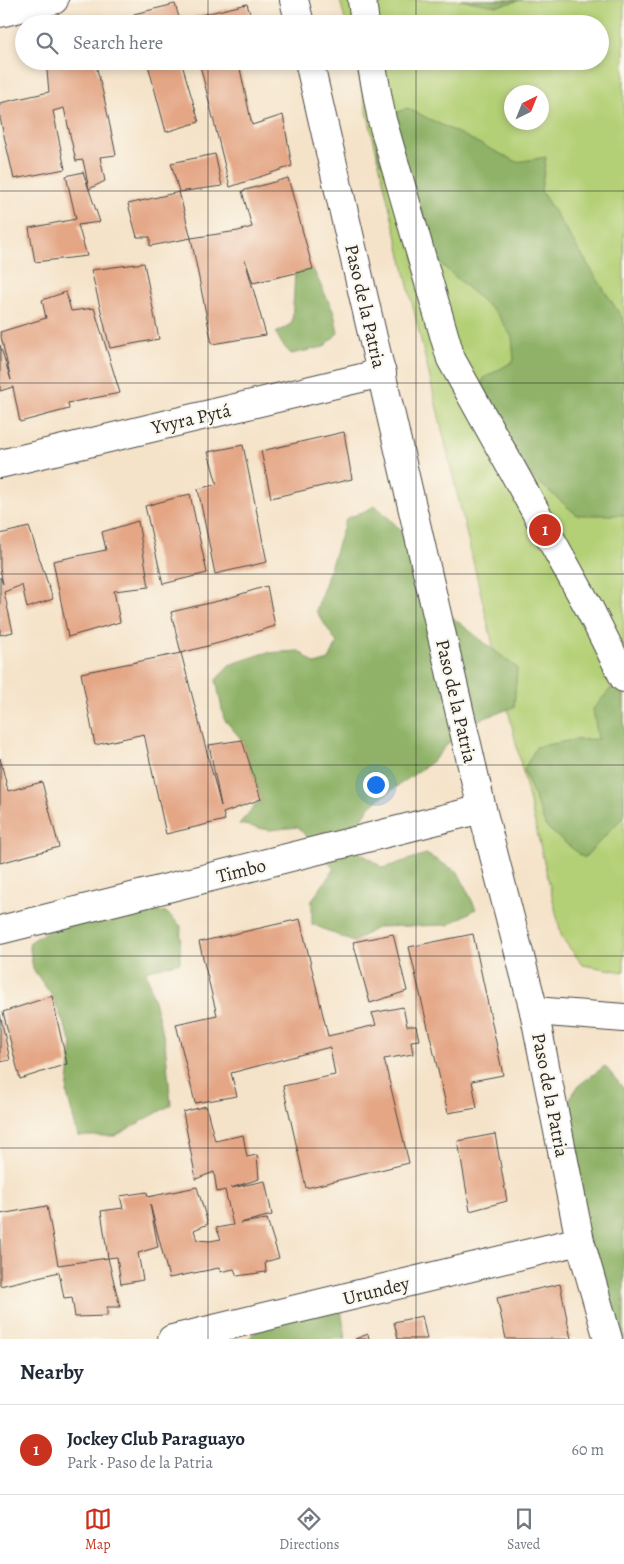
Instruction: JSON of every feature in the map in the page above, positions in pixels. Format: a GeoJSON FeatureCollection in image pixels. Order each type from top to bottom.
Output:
{"type":"FeatureCollection","features":[{"type":"Feature","properties":{"kind":"street"},"geometry":{"type":"LineString","coordinates":[[0,13],[54,0]]}},
{"type":"Feature","properties":{"kind":"street"},"geometry":{"type":"LineString","coordinates":[[294,0],[298,15]]}},
{"type":"Feature","properties":{"kind":"street"},"geometry":{"type":"LineString","coordinates":[[362,0],[364,15]]}},
{"type":"Feature","properties":{"kind":"street","name":"Paso de la Patria"},"geometry":{"type":"LineString","coordinates":[[311,70],[482,809],[534,1011],[580,1241],[608,1339]]}},
{"type":"Feature","properties":{"kind":"street"},"geometry":{"type":"LineString","coordinates":[[373,70],[382,120],[451,360],[589,608],[624,678]]}},
{"type":"Feature","properties":{"kind":"street","name":"Yvyra Pytá"},"geometry":{"type":"LineString","coordinates":[[0,464],[382,373]]}},
{"type":"Feature","properties":{"kind":"street","name":"Timbo"},"geometry":{"type":"LineString","coordinates":[[0,930],[482,809]]}},
{"type":"Feature","properties":{"kind":"street"},"geometry":{"type":"LineString","coordinates":[[534,1011],[624,1018]]}},
{"type":"Feature","properties":{"kind":"street","name":"Urundey"},"geometry":{"type":"LineString","coordinates":[[172,1339],[580,1241]]}},
{"type":"Feature","properties":{"kind":"green space"},"geometry":{"type":"Polygon","coordinates":[[[340,0],[624,0],[624,972],[583,965],[562,938],[357,70],[609,70],[609,15],[344,15],[340,0]]]}},
{"type":"Feature","properties":{"kind":"green space"},"geometry":{"type":"Polygon","coordinates":[[[460,0],[522,0],[497,6],[460,0]]]}},
{"type":"Feature","properties":{"kind":"green space"},"geometry":{"type":"Polygon","coordinates":[[[407,108],[517,162],[546,157],[541,191],[624,321],[624,515],[577,515],[501,450],[478,392],[484,378],[514,361],[512,337],[498,315],[432,256],[402,189],[377,158],[382,120],[407,108]]]}},
{"type":"Feature","properties":{"kind":"green space"},"geometry":{"type":"Polygon","coordinates":[[[313,269],[334,313],[338,333],[324,347],[291,354],[282,344],[276,333],[292,323],[295,273],[313,269]]]}},
{"type":"Feature","properties":{"kind":"green space"},"geometry":{"type":"Polygon","coordinates":[[[376,506],[399,528],[409,550],[415,588],[517,668],[514,707],[463,726],[434,760],[371,805],[346,843],[383,868],[426,854],[458,872],[476,909],[448,925],[378,927],[353,942],[312,924],[312,900],[334,869],[298,827],[269,830],[239,824],[261,799],[242,740],[224,719],[216,680],[229,665],[265,653],[299,651],[315,664],[329,660],[337,643],[316,611],[346,519],[376,506]]]}},
{"type":"Feature","properties":{"kind":"green space"},"geometry":{"type":"Polygon","coordinates":[[[624,680],[624,816],[584,858],[546,827],[524,770],[536,747],[573,740],[598,739],[593,709],[613,686],[624,680]]]}},
{"type":"Feature","properties":{"kind":"green space"},"geometry":{"type":"Polygon","coordinates":[[[120,907],[166,912],[181,926],[180,962],[146,971],[165,1042],[171,1105],[115,1136],[78,1136],[67,1094],[72,1043],[52,996],[33,969],[29,943],[76,911],[120,907]]]}},
{"type":"Feature","properties":{"kind":"green space"},"geometry":{"type":"Polygon","coordinates":[[[605,1066],[624,1089],[624,1339],[617,1316],[589,1247],[562,1110],[579,1085],[605,1066]]]}},
{"type":"Feature","properties":{"kind":"green space"},"geometry":{"type":"Polygon","coordinates":[[[341,1311],[346,1339],[248,1339],[267,1321],[341,1311]]]}},
{"type":"Feature","properties":{"kind":"building"},"geometry":{"type":"Polygon","coordinates":[[[175,4],[178,15],[134,15],[175,4]]]}},
{"type":"Feature","properties":{"kind":"building"},"geometry":{"type":"Polygon","coordinates":[[[247,4],[250,15],[201,15],[247,4]]]}},
{"type":"Feature","properties":{"kind":"building"},"geometry":{"type":"Polygon","coordinates":[[[47,70],[97,70],[116,155],[100,157],[105,181],[89,189],[83,160],[76,161],[64,108],[53,111],[65,169],[14,179],[0,118],[0,103],[49,92],[47,70]]]}},
{"type":"Feature","properties":{"kind":"building"},"geometry":{"type":"Polygon","coordinates":[[[149,70],[184,70],[199,122],[166,132],[149,70]]]}},
{"type":"Feature","properties":{"kind":"building"},"geometry":{"type":"Polygon","coordinates":[[[201,70],[240,70],[252,125],[283,115],[292,166],[230,187],[201,70]]]}},
{"type":"Feature","properties":{"kind":"building"},"geometry":{"type":"Polygon","coordinates":[[[215,154],[222,186],[179,192],[171,163],[215,154]]]}},
{"type":"Feature","properties":{"kind":"building"},"geometry":{"type":"Polygon","coordinates":[[[83,172],[100,222],[78,225],[87,256],[35,262],[29,228],[76,219],[66,176],[83,172]]]}},
{"type":"Feature","properties":{"kind":"building"},"geometry":{"type":"Polygon","coordinates":[[[288,178],[313,269],[253,283],[245,260],[266,335],[212,344],[191,238],[252,227],[242,191],[288,178]]]}},
{"type":"Feature","properties":{"kind":"building"},"geometry":{"type":"Polygon","coordinates":[[[179,192],[191,238],[150,246],[150,237],[137,237],[128,204],[179,192]]]}},
{"type":"Feature","properties":{"kind":"building"},"geometry":{"type":"Polygon","coordinates":[[[144,263],[159,339],[110,348],[91,270],[144,263]]]}},
{"type":"Feature","properties":{"kind":"building"},"geometry":{"type":"Polygon","coordinates":[[[66,292],[71,311],[94,308],[120,393],[68,403],[69,409],[20,422],[13,387],[0,391],[0,345],[11,380],[0,332],[46,318],[42,300],[66,292]]]}},
{"type":"Feature","properties":{"kind":"building"},"geometry":{"type":"Polygon","coordinates":[[[344,432],[352,479],[271,498],[261,451],[344,432]]]}},
{"type":"Feature","properties":{"kind":"building"},"geometry":{"type":"Polygon","coordinates":[[[243,445],[267,562],[215,574],[198,489],[217,484],[208,452],[243,445]]]}},
{"type":"Feature","properties":{"kind":"building"},"geometry":{"type":"Polygon","coordinates":[[[190,494],[207,573],[163,584],[145,506],[190,494]]]}},
{"type":"Feature","properties":{"kind":"building"},"geometry":{"type":"Polygon","coordinates":[[[138,521],[149,587],[114,591],[120,622],[68,637],[53,561],[106,550],[102,532],[138,521]]]}},
{"type":"Feature","properties":{"kind":"building"},"geometry":{"type":"Polygon","coordinates":[[[29,527],[53,599],[27,608],[22,585],[4,592],[13,632],[0,635],[0,577],[3,584],[0,568],[0,534],[29,527]]]}},
{"type":"Feature","properties":{"kind":"building"},"geometry":{"type":"Polygon","coordinates":[[[267,586],[275,626],[181,653],[171,612],[222,600],[267,586]]]}},
{"type":"Feature","properties":{"kind":"building"},"geometry":{"type":"Polygon","coordinates":[[[181,653],[221,806],[209,745],[242,740],[261,799],[223,813],[225,820],[166,834],[144,734],[95,745],[81,673],[181,653]]]}},
{"type":"Feature","properties":{"kind":"building"},"geometry":{"type":"Polygon","coordinates":[[[0,758],[8,791],[42,782],[59,847],[0,863],[0,758]]]}},
{"type":"Feature","properties":{"kind":"building"},"geometry":{"type":"Polygon","coordinates":[[[300,919],[328,1036],[376,1025],[372,1013],[403,1007],[407,1026],[416,1026],[419,1040],[411,1041],[413,1054],[384,1059],[409,1163],[306,1188],[283,1086],[335,1075],[330,1047],[231,1073],[237,1096],[195,1103],[176,1024],[217,1015],[199,942],[300,919]]]}},
{"type":"Feature","properties":{"kind":"building"},"geometry":{"type":"Polygon","coordinates":[[[393,934],[407,991],[370,1003],[353,942],[393,934]]]}},
{"type":"Feature","properties":{"kind":"building"},"geometry":{"type":"Polygon","coordinates":[[[473,934],[503,1075],[472,1081],[477,1108],[448,1113],[409,947],[473,934]]]}},
{"type":"Feature","properties":{"kind":"building"},"geometry":{"type":"Polygon","coordinates":[[[52,996],[67,1064],[20,1079],[3,1012],[52,996]]]}},
{"type":"Feature","properties":{"kind":"building"},"geometry":{"type":"Polygon","coordinates":[[[0,1014],[10,1060],[0,1062],[0,1014]]]}},
{"type":"Feature","properties":{"kind":"building"},"geometry":{"type":"Polygon","coordinates":[[[206,1106],[215,1141],[243,1135],[247,1157],[257,1155],[259,1179],[231,1188],[265,1181],[272,1215],[240,1223],[267,1219],[279,1258],[265,1262],[266,1272],[237,1276],[234,1269],[220,1272],[219,1268],[169,1278],[150,1204],[158,1247],[138,1253],[143,1280],[121,1284],[117,1257],[108,1258],[101,1211],[123,1208],[120,1196],[147,1192],[148,1197],[197,1187],[208,1224],[194,1230],[197,1240],[210,1241],[221,1239],[216,1228],[233,1225],[225,1190],[217,1192],[214,1172],[196,1179],[183,1112],[206,1106]]]}},
{"type":"Feature","properties":{"kind":"building"},"geometry":{"type":"Polygon","coordinates":[[[495,1134],[507,1201],[470,1211],[458,1141],[495,1134]]]}},
{"type":"Feature","properties":{"kind":"building"},"geometry":{"type":"Polygon","coordinates":[[[47,1206],[58,1265],[108,1258],[120,1307],[107,1307],[107,1316],[75,1317],[72,1297],[64,1298],[59,1272],[0,1286],[0,1214],[47,1206]]]}},
{"type":"Feature","properties":{"kind":"building"},"geometry":{"type":"Polygon","coordinates":[[[560,1284],[571,1339],[506,1339],[497,1298],[560,1284]]]}},
{"type":"Feature","properties":{"kind":"building"},"geometry":{"type":"Polygon","coordinates":[[[422,1316],[427,1339],[398,1339],[394,1322],[422,1316]]]}},
{"type":"Feature","properties":{"kind":"building"},"geometry":{"type":"Polygon","coordinates":[[[368,1334],[369,1339],[355,1339],[368,1334]]]}},
{"type":"Feature","properties":{"kind":"place","name":"Jockey Club Paraguayo"},"geometry":{"type":"Point","coordinates":[545,530]}}]}
